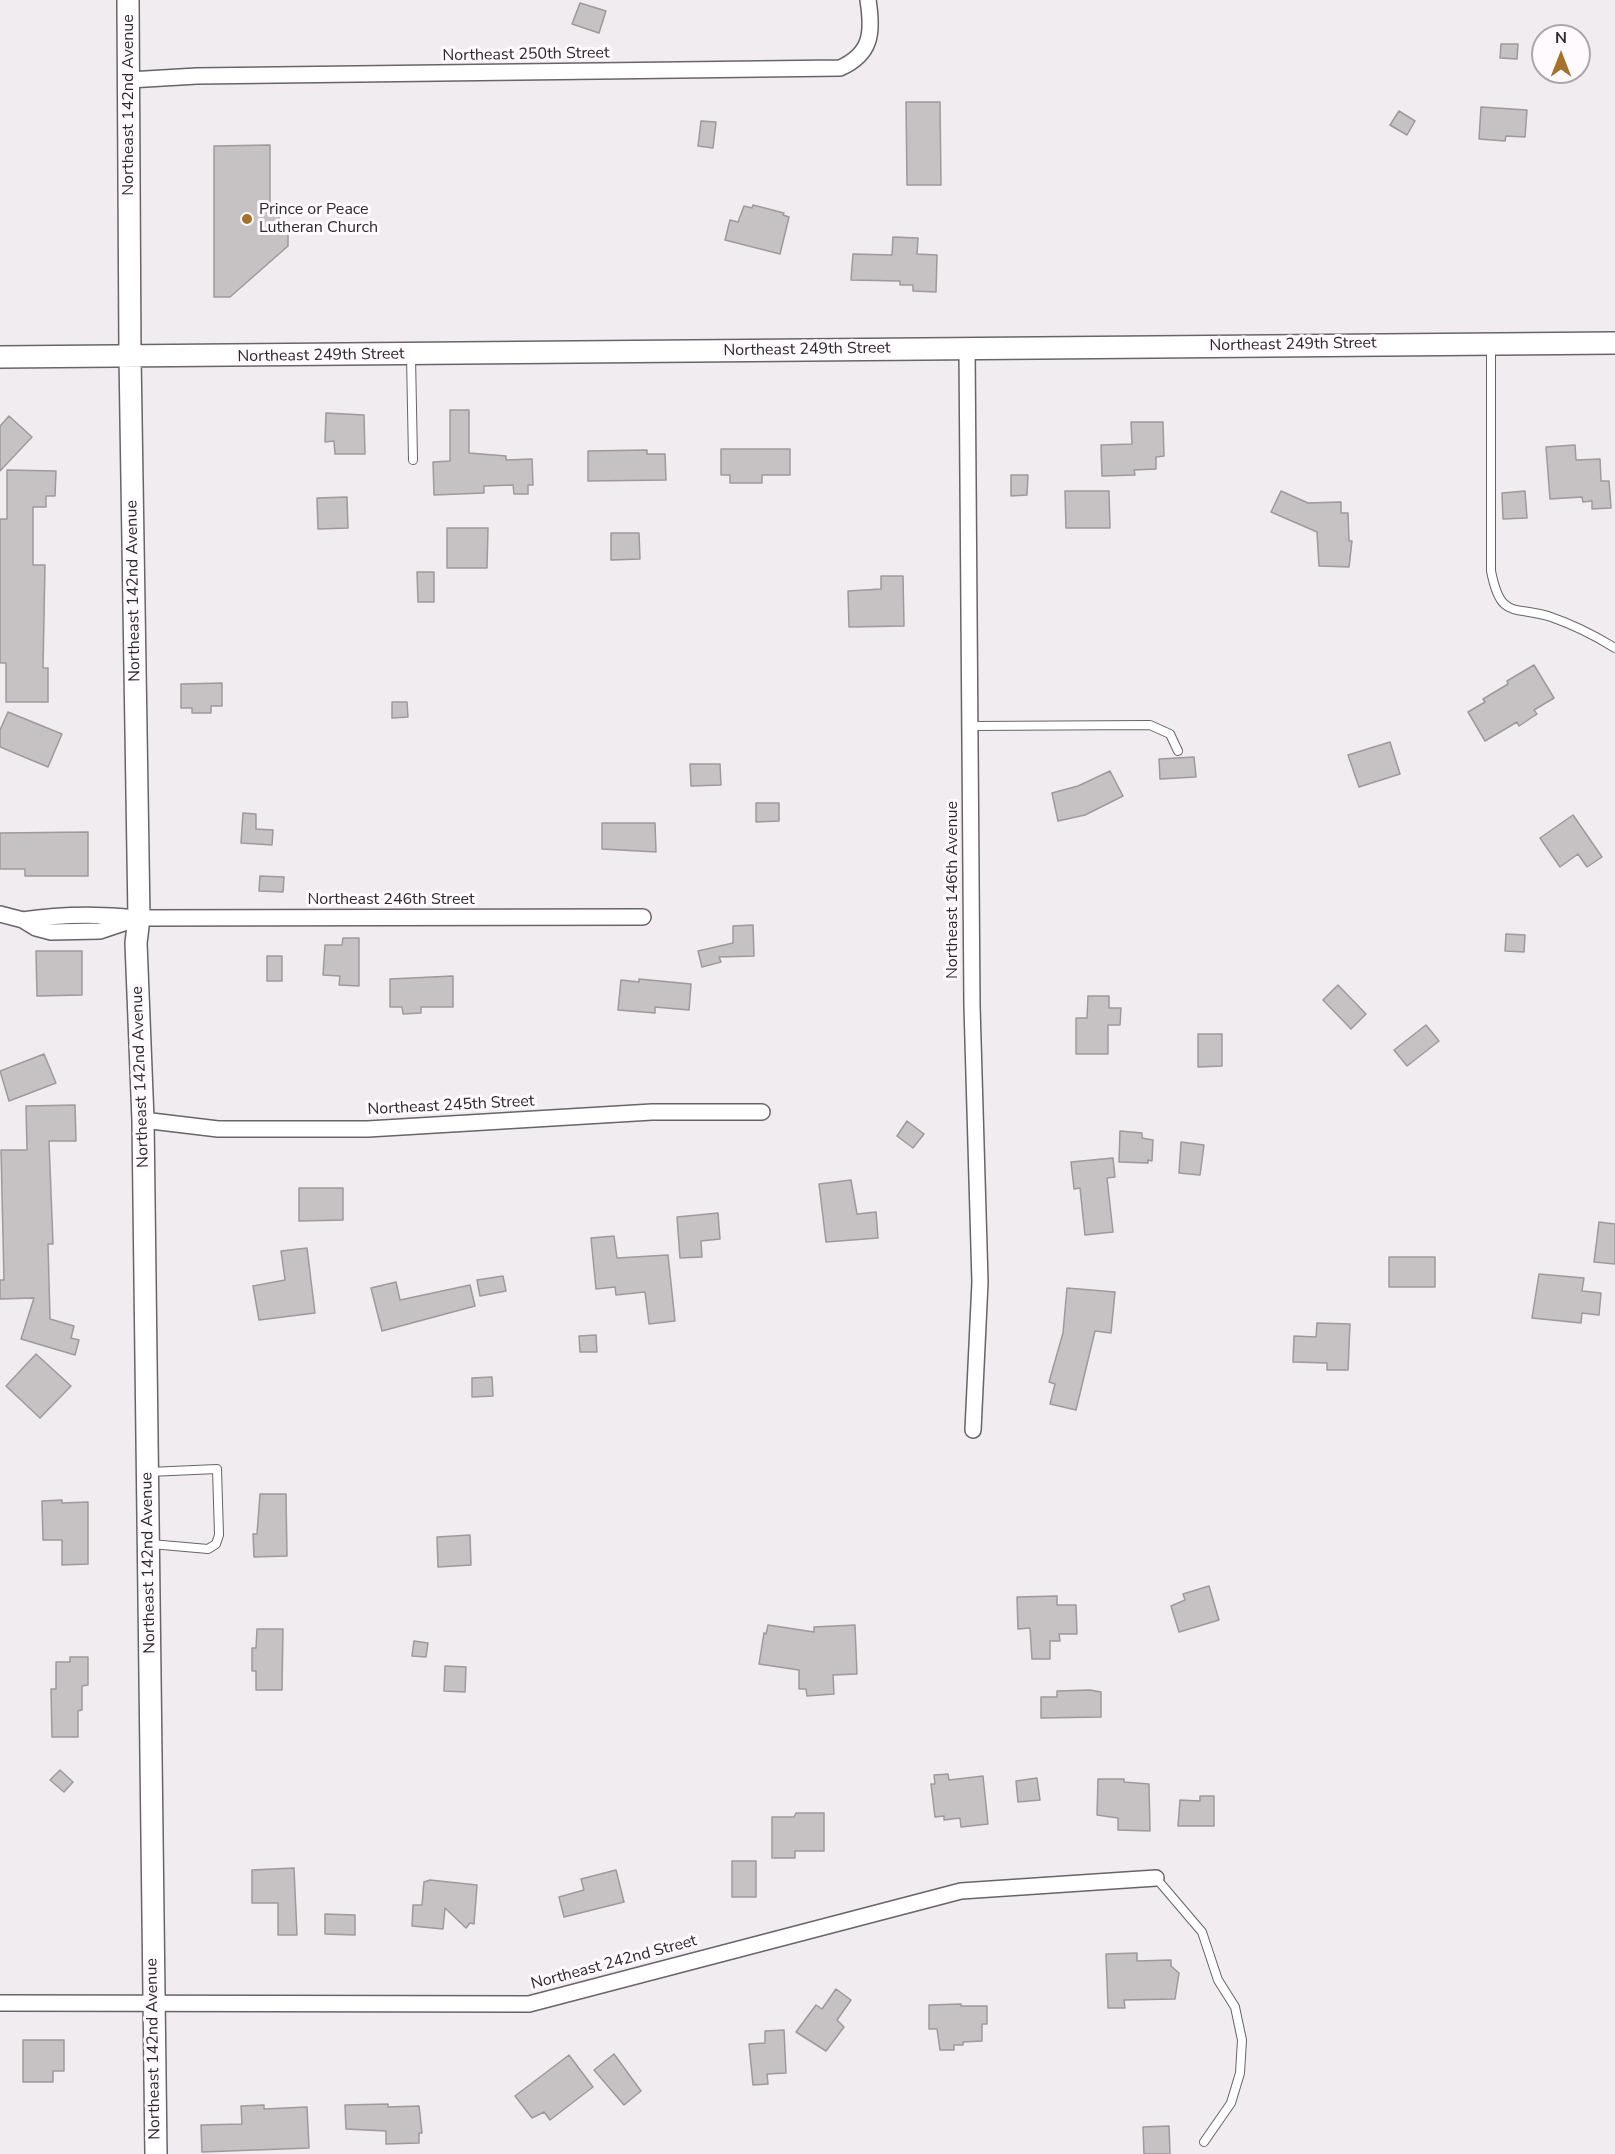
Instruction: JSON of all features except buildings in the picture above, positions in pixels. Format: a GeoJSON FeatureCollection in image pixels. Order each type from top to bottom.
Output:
{"type":"FeatureCollection","features":[{"type":"Feature","properties":{"kind":"main road","name":"Northeast 142nd Avenue"},"geometry":{"type":"LineString","coordinates":[[128,0],[130,356],[139,918],[136,943],[143,1120],[156,2154]]}},
{"type":"Feature","properties":{"kind":"main road","name":"Northeast 249th Street"},"geometry":{"type":"LineString","coordinates":[[0,357],[1615,343]]}},
{"type":"Feature","properties":{"kind":"street","name":"Northeast 250th Street"},"geometry":{"type":"LineString","coordinates":[[129,80],[197,76],[840,68],[855,62],[870,40],[867,0]]}},
{"type":"Feature","properties":{"kind":"street","name":"Northeast 146th Avenue"},"geometry":{"type":"LineString","coordinates":[[968,348],[972,1006],[980,1282],[973,1430]]}},
{"type":"Feature","properties":{"kind":"street","name":"Northeast 246th Street"},"geometry":{"type":"LineString","coordinates":[[0,914],[23,920],[87,915],[139,918],[643,917]]}},
{"type":"Feature","properties":{"kind":"street","name":"Northeast 245th Street"},"geometry":{"type":"LineString","coordinates":[[143,1120],[218,1129],[368,1129],[652,1112],[762,1113]]}},
{"type":"Feature","properties":{"kind":"street","name":"Northeast 242nd Street"},"geometry":{"type":"LineString","coordinates":[[0,2003],[529,2004],[961,1891],[1156,1878]]}},
{"type":"Feature","properties":{"kind":"lane"},"geometry":{"type":"LineString","coordinates":[[1491,343],[1491,571],[1495,591],[1501,601],[1517,612],[1548,616],[1590,633],[1615,648]]}},
{"type":"Feature","properties":{"kind":"lane"},"geometry":{"type":"LineString","coordinates":[[411,355],[413,460]]}},
{"type":"Feature","properties":{"kind":"lane"},"geometry":{"type":"LineString","coordinates":[[970,726],[1150,725],[1170,734],[1178,751]]}},
{"type":"Feature","properties":{"kind":"lane"},"geometry":{"type":"LineString","coordinates":[[147,1472],[217,1469],[219,1535],[216,1544],[208,1548],[148,1544]]}},
{"type":"Feature","properties":{"kind":"lane"},"geometry":{"type":"LineString","coordinates":[[1156,1878],[1202,1932],[1218,1980],[1235,2007],[1242,2040],[1240,2073],[1231,2103],[1204,2142]]}},
{"type":"Feature","properties":{"kind":"place","name":"Prince or Peace Lutheran Church"},"geometry":{"type":"Point","coordinates":[247,219]}}]}
